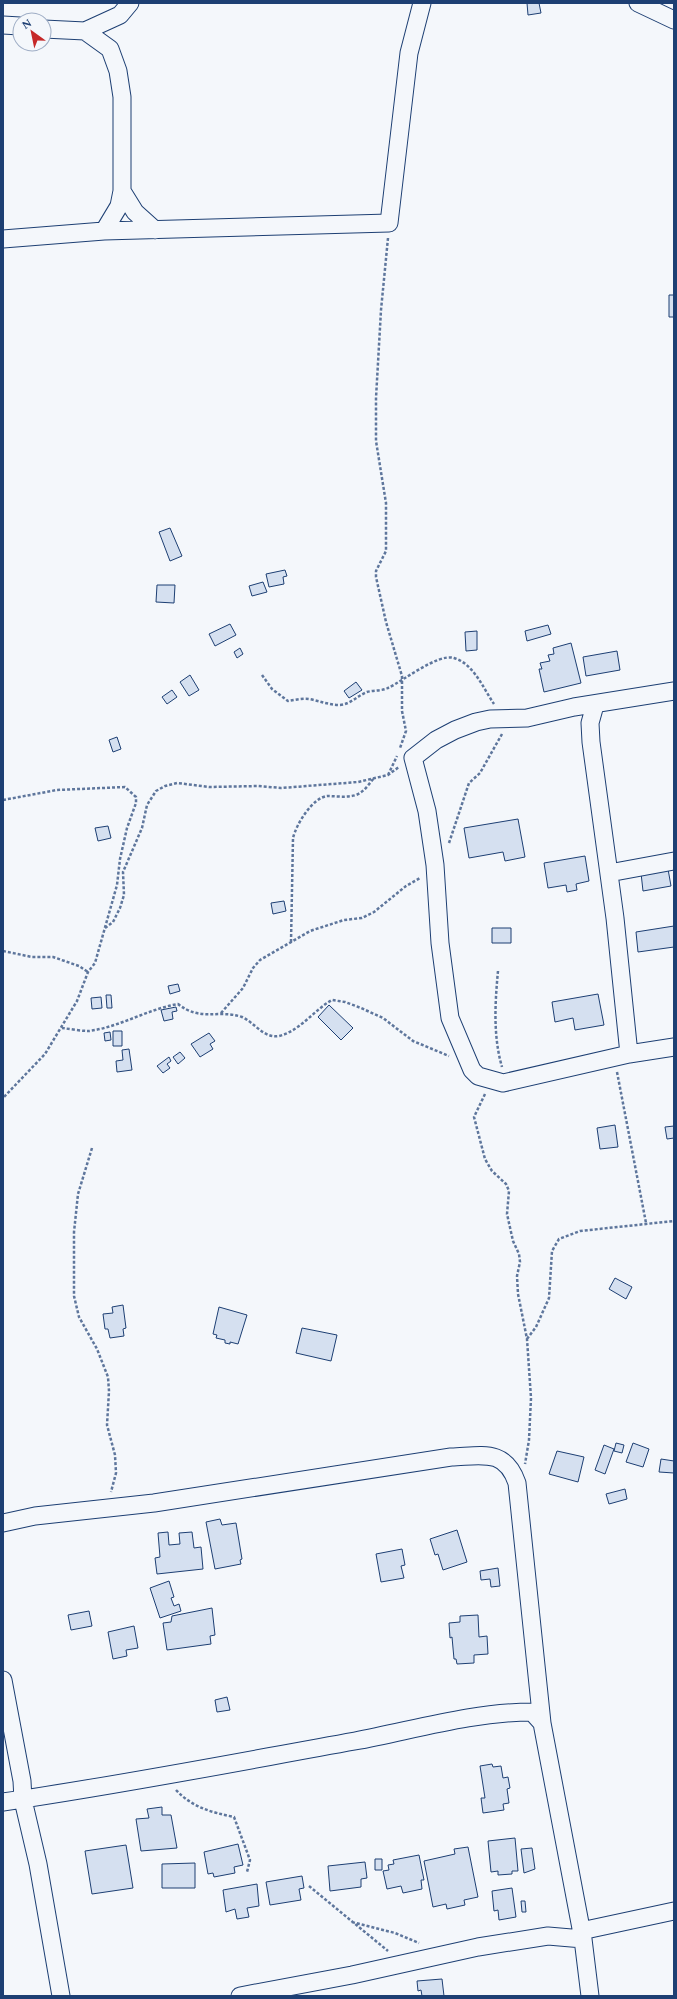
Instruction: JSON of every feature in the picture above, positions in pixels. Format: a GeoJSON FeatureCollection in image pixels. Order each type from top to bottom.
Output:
{"type":"FeatureCollection","features":[{"type":"Feature","properties":{"kind":"street"},"geometry":{"type":"LineString","coordinates":[[52,29],[85,31],[120,15],[130,3]]}},
{"type":"Feature","properties":{"kind":"street"},"geometry":{"type":"LineString","coordinates":[[3,239],[104,232],[389,223],[409,53],[422,3]]}},
{"type":"Feature","properties":{"kind":"street"},"geometry":{"type":"LineString","coordinates":[[638,3],[674,20]]}},
{"type":"Feature","properties":{"kind":"street"},"geometry":{"type":"LineString","coordinates":[[85,31],[110,49],[118,70],[122,97],[122,191],[119,206],[104,232]]}},
{"type":"Feature","properties":{"kind":"street"},"geometry":{"type":"LineString","coordinates":[[122,191],[135,212],[155,230]]}},
{"type":"Feature","properties":{"kind":"street"},"geometry":{"type":"LineString","coordinates":[[674,692],[596,705],[574,706],[527,718],[490,719],[455,730],[436,740],[413,758],[427,811],[435,867],[441,963],[450,1018],[470,1065],[478,1076],[500,1082],[622,1056],[674,1047]]}},
{"type":"Feature","properties":{"kind":"street"},"geometry":{"type":"LineString","coordinates":[[596,705],[590,723],[591,742],[609,873],[622,1056]]}},
{"type":"Feature","properties":{"kind":"street"},"geometry":{"type":"LineString","coordinates":[[574,706],[590,723]]}},
{"type":"Feature","properties":{"kind":"street"},"geometry":{"type":"LineString","coordinates":[[609,873],[674,862]]}},
{"type":"Feature","properties":{"kind":"street"},"geometry":{"type":"LineString","coordinates":[[3,1523],[34,1516],[154,1503],[451,1457],[478,1456],[500,1459],[508,1464],[517,1483],[542,1723],[582,1935],[590,1996]]}},
{"type":"Feature","properties":{"kind":"street"},"geometry":{"type":"LineString","coordinates":[[3,1680],[22,1781],[23,1800],[38,1864],[61,1996]]}},
{"type":"Feature","properties":{"kind":"street"},"geometry":{"type":"LineString","coordinates":[[3,1802],[23,1800],[163,1776],[384,1736],[462,1718],[499,1713],[532,1712],[542,1723]]}},
{"type":"Feature","properties":{"kind":"street"},"geometry":{"type":"LineString","coordinates":[[240,1996],[404,1964],[478,1947],[548,1936],[582,1935],[674,1911]]}},
{"type":"Feature","properties":{"kind":"path"},"geometry":{"type":"LineString","coordinates":[[388,775],[406,731],[402,711],[402,679],[399,662],[386,622],[376,577],[376,571],[386,551],[386,503],[376,441],[376,398],[381,310],[389,223]]}},
{"type":"Feature","properties":{"kind":"path"},"geometry":{"type":"LineString","coordinates":[[221,1013],[243,988],[253,968],[260,960],[310,932],[327,925],[362,918],[374,912],[406,886],[435,867],[448,845],[469,783],[480,772],[507,719],[473,670],[453,657],[443,659],[402,679],[388,688],[367,692],[352,702],[340,705],[323,703],[309,699],[288,701],[283,699],[272,689],[262,675]]}},
{"type":"Feature","properties":{"kind":"path"},"geometry":{"type":"LineString","coordinates":[[105,928],[113,922],[120,908],[124,895],[123,872],[142,828],[147,805],[156,791],[165,786],[177,784],[209,787],[258,786],[281,788],[358,782],[388,775],[413,758]]}},
{"type":"Feature","properties":{"kind":"path"},"geometry":{"type":"LineString","coordinates":[[291,943],[293,838],[295,829],[317,800],[326,796],[356,795],[364,790],[374,778]]}},
{"type":"Feature","properties":{"kind":"path"},"geometry":{"type":"LineString","coordinates":[[3,800],[57,790],[125,787],[136,797],[136,802],[127,828],[120,859],[117,885],[95,963],[88,972],[77,1000],[62,1028],[45,1054],[3,1098]]}},
{"type":"Feature","properties":{"kind":"path"},"geometry":{"type":"LineString","coordinates":[[3,951],[32,957],[53,957],[78,966],[88,972]]}},
{"type":"Feature","properties":{"kind":"path"},"geometry":{"type":"LineString","coordinates":[[498,971],[495,1011],[498,1054],[502,1068],[500,1082],[486,1093],[474,1117],[485,1159],[508,1191],[507,1214],[513,1241],[519,1254],[520,1262],[517,1276],[518,1294],[521,1315],[528,1339],[527,1356],[531,1398],[529,1440],[526,1462],[517,1483]]}},
{"type":"Feature","properties":{"kind":"path"},"geometry":{"type":"LineString","coordinates":[[62,1028],[88,1031],[103,1028],[162,1007],[178,1004],[187,1012],[200,1015],[221,1013],[241,1017],[274,1037],[293,1029],[332,1000],[345,1002],[383,1018],[414,1041],[470,1065]]}},
{"type":"Feature","properties":{"kind":"path"},"geometry":{"type":"LineString","coordinates":[[622,1056],[622,1104],[646,1223]]}},
{"type":"Feature","properties":{"kind":"path"},"geometry":{"type":"LineString","coordinates":[[92,1148],[78,1194],[74,1232],[74,1296],[79,1317],[97,1349],[108,1377],[109,1391],[107,1425],[115,1455],[116,1473],[113,1488],[102,1509]]}},
{"type":"Feature","properties":{"kind":"path"},"geometry":{"type":"LineString","coordinates":[[528,1339],[536,1327],[549,1298],[552,1251],[559,1239],[580,1231],[674,1221]]}},
{"type":"Feature","properties":{"kind":"path"},"geometry":{"type":"LineString","coordinates":[[163,1776],[187,1801],[196,1804],[206,1811],[234,1817],[250,1860],[247,1872]]}},
{"type":"Feature","properties":{"kind":"path"},"geometry":{"type":"LineString","coordinates":[[308,1886],[404,1964]]}},
{"type":"Feature","properties":{"kind":"path"},"geometry":{"type":"LineString","coordinates":[[352,1921],[395,1933],[444,1955]]}},
{"type":"Feature","properties":{"kind":"building"},"geometry":{"type":"Polygon","coordinates":[[[527,3],[539,3],[541,13],[528,15],[527,3]]]}},
{"type":"Feature","properties":{"kind":"building"},"geometry":{"type":"Polygon","coordinates":[[[669,295],[674,295],[674,317],[669,317],[669,295]]]}},
{"type":"Feature","properties":{"kind":"building"},"geometry":{"type":"Polygon","coordinates":[[[170,528],[182,556],[170,561],[159,532],[170,528]]]}},
{"type":"Feature","properties":{"kind":"building"},"geometry":{"type":"Polygon","coordinates":[[[285,570],[287,576],[283,577],[284,584],[269,587],[266,574],[285,570]]]}},
{"type":"Feature","properties":{"kind":"building"},"geometry":{"type":"Polygon","coordinates":[[[263,582],[267,592],[252,596],[249,586],[263,582]]]}},
{"type":"Feature","properties":{"kind":"building"},"geometry":{"type":"Polygon","coordinates":[[[157,585],[175,585],[174,603],[156,602],[157,585]]]}},
{"type":"Feature","properties":{"kind":"building"},"geometry":{"type":"Polygon","coordinates":[[[230,624],[236,635],[215,646],[209,634],[230,624]]]}},
{"type":"Feature","properties":{"kind":"building"},"geometry":{"type":"Polygon","coordinates":[[[548,625],[551,634],[527,641],[525,631],[548,625]]]}},
{"type":"Feature","properties":{"kind":"building"},"geometry":{"type":"Polygon","coordinates":[[[477,631],[477,650],[466,651],[465,632],[477,631]]]}},
{"type":"Feature","properties":{"kind":"building"},"geometry":{"type":"Polygon","coordinates":[[[571,643],[581,683],[544,692],[539,669],[542,669],[540,663],[550,661],[548,655],[554,654],[553,648],[571,643]]]}},
{"type":"Feature","properties":{"kind":"building"},"geometry":{"type":"Polygon","coordinates":[[[240,648],[243,654],[237,658],[234,652],[240,648]]]}},
{"type":"Feature","properties":{"kind":"building"},"geometry":{"type":"Polygon","coordinates":[[[617,651],[620,670],[586,676],[583,657],[617,651]]]}},
{"type":"Feature","properties":{"kind":"building"},"geometry":{"type":"Polygon","coordinates":[[[190,675],[199,690],[189,696],[180,682],[190,675]]]}},
{"type":"Feature","properties":{"kind":"building"},"geometry":{"type":"Polygon","coordinates":[[[356,682],[362,690],[349,698],[344,691],[356,682]]]}},
{"type":"Feature","properties":{"kind":"building"},"geometry":{"type":"Polygon","coordinates":[[[172,690],[177,697],[167,704],[162,697],[172,690]]]}},
{"type":"Feature","properties":{"kind":"building"},"geometry":{"type":"Polygon","coordinates":[[[117,737],[121,749],[113,752],[109,740],[117,737]]]}},
{"type":"Feature","properties":{"kind":"building"},"geometry":{"type":"Polygon","coordinates":[[[518,819],[525,857],[505,861],[503,852],[469,858],[464,828],[518,819]]]}},
{"type":"Feature","properties":{"kind":"building"},"geometry":{"type":"Polygon","coordinates":[[[108,826],[111,838],[98,841],[95,828],[108,826]]]}},
{"type":"Feature","properties":{"kind":"building"},"geometry":{"type":"Polygon","coordinates":[[[585,856],[589,881],[576,884],[577,890],[567,892],[566,885],[548,888],[544,863],[585,856]]]}},
{"type":"Feature","properties":{"kind":"building"},"geometry":{"type":"Polygon","coordinates":[[[668,869],[671,886],[643,891],[641,873],[668,869]]]}},
{"type":"Feature","properties":{"kind":"building"},"geometry":{"type":"Polygon","coordinates":[[[284,901],[286,911],[273,914],[271,903],[284,901]]]}},
{"type":"Feature","properties":{"kind":"building"},"geometry":{"type":"Polygon","coordinates":[[[674,926],[674,947],[638,952],[636,932],[674,926]]]}},
{"type":"Feature","properties":{"kind":"building"},"geometry":{"type":"Polygon","coordinates":[[[492,928],[511,928],[511,943],[492,943],[492,928]]]}},
{"type":"Feature","properties":{"kind":"building"},"geometry":{"type":"Polygon","coordinates":[[[178,984],[180,991],[170,994],[168,986],[178,984]]]}},
{"type":"Feature","properties":{"kind":"building"},"geometry":{"type":"Polygon","coordinates":[[[598,994],[604,1025],[575,1030],[573,1018],[555,1022],[552,1002],[598,994]]]}},
{"type":"Feature","properties":{"kind":"building"},"geometry":{"type":"Polygon","coordinates":[[[106,995],[111,995],[112,1008],[107,1008],[106,995]]]}},
{"type":"Feature","properties":{"kind":"building"},"geometry":{"type":"Polygon","coordinates":[[[101,997],[102,1008],[92,1009],[91,998],[101,997]]]}},
{"type":"Feature","properties":{"kind":"building"},"geometry":{"type":"Polygon","coordinates":[[[329,1005],[353,1028],[341,1040],[318,1017],[329,1005]]]}},
{"type":"Feature","properties":{"kind":"building"},"geometry":{"type":"Polygon","coordinates":[[[176,1007],[177,1011],[172,1012],[173,1019],[164,1021],[161,1010],[176,1007]]]}},
{"type":"Feature","properties":{"kind":"building"},"geometry":{"type":"Polygon","coordinates":[[[113,1031],[122,1031],[122,1046],[113,1046],[113,1031]]]}},
{"type":"Feature","properties":{"kind":"building"},"geometry":{"type":"Polygon","coordinates":[[[110,1032],[111,1040],[105,1041],[104,1033],[110,1032]]]}},
{"type":"Feature","properties":{"kind":"building"},"geometry":{"type":"Polygon","coordinates":[[[209,1033],[215,1041],[210,1044],[213,1049],[200,1057],[191,1044],[209,1033]]]}},
{"type":"Feature","properties":{"kind":"building"},"geometry":{"type":"Polygon","coordinates":[[[129,1049],[132,1070],[117,1072],[116,1061],[123,1060],[122,1050],[129,1049]]]}},
{"type":"Feature","properties":{"kind":"building"},"geometry":{"type":"Polygon","coordinates":[[[180,1052],[185,1058],[178,1064],[173,1057],[180,1052]]]}},
{"type":"Feature","properties":{"kind":"building"},"geometry":{"type":"Polygon","coordinates":[[[169,1057],[171,1061],[167,1064],[170,1068],[163,1073],[157,1066],[169,1057]]]}},
{"type":"Feature","properties":{"kind":"building"},"geometry":{"type":"Polygon","coordinates":[[[615,1125],[618,1147],[600,1149],[597,1128],[615,1125]]]}},
{"type":"Feature","properties":{"kind":"building"},"geometry":{"type":"Polygon","coordinates":[[[674,1126],[674,1138],[667,1139],[665,1127],[674,1126]]]}},
{"type":"Feature","properties":{"kind":"building"},"geometry":{"type":"Polygon","coordinates":[[[615,1278],[632,1287],[626,1299],[609,1289],[615,1278]]]}},
{"type":"Feature","properties":{"kind":"building"},"geometry":{"type":"Polygon","coordinates":[[[123,1305],[126,1328],[123,1329],[124,1336],[110,1338],[108,1329],[105,1329],[103,1314],[113,1313],[112,1307],[123,1305]]]}},
{"type":"Feature","properties":{"kind":"building"},"geometry":{"type":"Polygon","coordinates":[[[219,1307],[247,1315],[238,1344],[230,1342],[230,1344],[225,1343],[225,1340],[216,1338],[217,1335],[213,1334],[219,1307]]]}},
{"type":"Feature","properties":{"kind":"building"},"geometry":{"type":"Polygon","coordinates":[[[302,1328],[337,1335],[331,1361],[296,1353],[302,1328]]]}},
{"type":"Feature","properties":{"kind":"building"},"geometry":{"type":"Polygon","coordinates":[[[616,1443],[624,1445],[622,1453],[614,1451],[616,1443]]]}},
{"type":"Feature","properties":{"kind":"building"},"geometry":{"type":"Polygon","coordinates":[[[633,1443],[649,1449],[643,1467],[626,1462],[633,1443]]]}},
{"type":"Feature","properties":{"kind":"building"},"geometry":{"type":"Polygon","coordinates":[[[604,1445],[614,1449],[605,1474],[595,1470],[604,1445]]]}},
{"type":"Feature","properties":{"kind":"building"},"geometry":{"type":"Polygon","coordinates":[[[557,1451],[584,1457],[578,1482],[549,1474],[557,1451]]]}},
{"type":"Feature","properties":{"kind":"building"},"geometry":{"type":"Polygon","coordinates":[[[661,1459],[674,1461],[674,1473],[659,1472],[661,1459]]]}},
{"type":"Feature","properties":{"kind":"building"},"geometry":{"type":"Polygon","coordinates":[[[625,1489],[627,1499],[609,1504],[606,1494],[625,1489]]]}},
{"type":"Feature","properties":{"kind":"building"},"geometry":{"type":"Polygon","coordinates":[[[220,1519],[222,1525],[236,1523],[242,1559],[240,1560],[241,1564],[215,1569],[206,1522],[220,1519]]]}},
{"type":"Feature","properties":{"kind":"building"},"geometry":{"type":"Polygon","coordinates":[[[457,1530],[467,1562],[443,1570],[438,1554],[435,1555],[430,1539],[457,1530]]]}},
{"type":"Feature","properties":{"kind":"building"},"geometry":{"type":"Polygon","coordinates":[[[168,1532],[169,1545],[180,1544],[179,1533],[192,1532],[194,1548],[201,1547],[203,1569],[157,1574],[155,1558],[160,1557],[158,1533],[168,1532]]]}},
{"type":"Feature","properties":{"kind":"building"},"geometry":{"type":"Polygon","coordinates":[[[402,1549],[405,1565],[401,1566],[404,1578],[381,1582],[376,1554],[402,1549]]]}},
{"type":"Feature","properties":{"kind":"building"},"geometry":{"type":"Polygon","coordinates":[[[498,1568],[500,1586],[491,1587],[490,1579],[481,1580],[480,1571],[498,1568]]]}},
{"type":"Feature","properties":{"kind":"building"},"geometry":{"type":"Polygon","coordinates":[[[169,1581],[174,1597],[171,1598],[174,1606],[179,1604],[181,1611],[160,1618],[150,1588],[169,1581]]]}},
{"type":"Feature","properties":{"kind":"building"},"geometry":{"type":"Polygon","coordinates":[[[212,1608],[215,1635],[210,1636],[211,1644],[167,1650],[163,1623],[171,1622],[172,1616],[212,1608]]]}},
{"type":"Feature","properties":{"kind":"building"},"geometry":{"type":"Polygon","coordinates":[[[89,1611],[92,1626],[71,1630],[68,1615],[89,1611]]]}},
{"type":"Feature","properties":{"kind":"building"},"geometry":{"type":"Polygon","coordinates":[[[478,1615],[479,1637],[487,1636],[488,1654],[474,1655],[474,1663],[457,1664],[456,1659],[454,1659],[449,1623],[460,1622],[460,1616],[478,1615]]]}},
{"type":"Feature","properties":{"kind":"building"},"geometry":{"type":"Polygon","coordinates":[[[134,1626],[138,1648],[126,1650],[127,1656],[113,1659],[108,1632],[134,1626]]]}},
{"type":"Feature","properties":{"kind":"building"},"geometry":{"type":"Polygon","coordinates":[[[227,1697],[230,1710],[217,1712],[215,1700],[227,1697]]]}},
{"type":"Feature","properties":{"kind":"building"},"geometry":{"type":"Polygon","coordinates":[[[492,1764],[493,1767],[501,1766],[503,1778],[508,1777],[510,1788],[507,1789],[509,1803],[503,1804],[504,1810],[483,1813],[481,1798],[485,1798],[480,1766],[492,1764]]]}},
{"type":"Feature","properties":{"kind":"building"},"geometry":{"type":"Polygon","coordinates":[[[162,1807],[162,1815],[171,1815],[177,1848],[141,1851],[136,1819],[149,1818],[147,1809],[162,1807]]]}},
{"type":"Feature","properties":{"kind":"building"},"geometry":{"type":"Polygon","coordinates":[[[515,1838],[518,1871],[512,1871],[512,1874],[498,1875],[498,1871],[491,1872],[488,1841],[515,1838]]]}},
{"type":"Feature","properties":{"kind":"building"},"geometry":{"type":"Polygon","coordinates":[[[238,1844],[243,1865],[234,1867],[235,1873],[214,1877],[213,1873],[208,1874],[204,1852],[238,1844]]]}},
{"type":"Feature","properties":{"kind":"building"},"geometry":{"type":"Polygon","coordinates":[[[126,1845],[133,1888],[92,1894],[85,1851],[126,1845]]]}},
{"type":"Feature","properties":{"kind":"building"},"geometry":{"type":"Polygon","coordinates":[[[468,1847],[478,1897],[464,1900],[465,1905],[447,1909],[446,1904],[433,1907],[424,1861],[455,1854],[454,1849],[468,1847]]]}},
{"type":"Feature","properties":{"kind":"building"},"geometry":{"type":"Polygon","coordinates":[[[532,1848],[535,1869],[524,1873],[521,1849],[532,1848]]]}},
{"type":"Feature","properties":{"kind":"building"},"geometry":{"type":"Polygon","coordinates":[[[419,1855],[424,1880],[421,1880],[422,1889],[403,1893],[401,1886],[387,1889],[383,1871],[389,1870],[388,1865],[394,1864],[393,1860],[419,1855]]]}},
{"type":"Feature","properties":{"kind":"building"},"geometry":{"type":"Polygon","coordinates":[[[375,1859],[382,1859],[382,1870],[375,1870],[375,1859]]]}},
{"type":"Feature","properties":{"kind":"building"},"geometry":{"type":"Polygon","coordinates":[[[365,1862],[367,1878],[361,1879],[361,1887],[330,1891],[328,1866],[365,1862]]]}},
{"type":"Feature","properties":{"kind":"building"},"geometry":{"type":"Polygon","coordinates":[[[195,1863],[195,1888],[162,1888],[162,1864],[195,1863]]]}},
{"type":"Feature","properties":{"kind":"building"},"geometry":{"type":"Polygon","coordinates":[[[302,1876],[304,1888],[299,1889],[301,1900],[270,1905],[266,1882],[302,1876]]]}},
{"type":"Feature","properties":{"kind":"building"},"geometry":{"type":"Polygon","coordinates":[[[257,1884],[259,1906],[247,1908],[249,1917],[237,1919],[235,1909],[226,1912],[223,1890],[257,1884]]]}},
{"type":"Feature","properties":{"kind":"building"},"geometry":{"type":"Polygon","coordinates":[[[512,1888],[516,1917],[499,1920],[498,1910],[494,1911],[492,1891],[512,1888]]]}},
{"type":"Feature","properties":{"kind":"building"},"geometry":{"type":"Polygon","coordinates":[[[521,1901],[525,1901],[526,1912],[522,1912],[521,1901]]]}},
{"type":"Feature","properties":{"kind":"building"},"geometry":{"type":"Polygon","coordinates":[[[442,1979],[444,1996],[422,1996],[421,1990],[418,1991],[417,1981],[442,1979]]]}}]}
